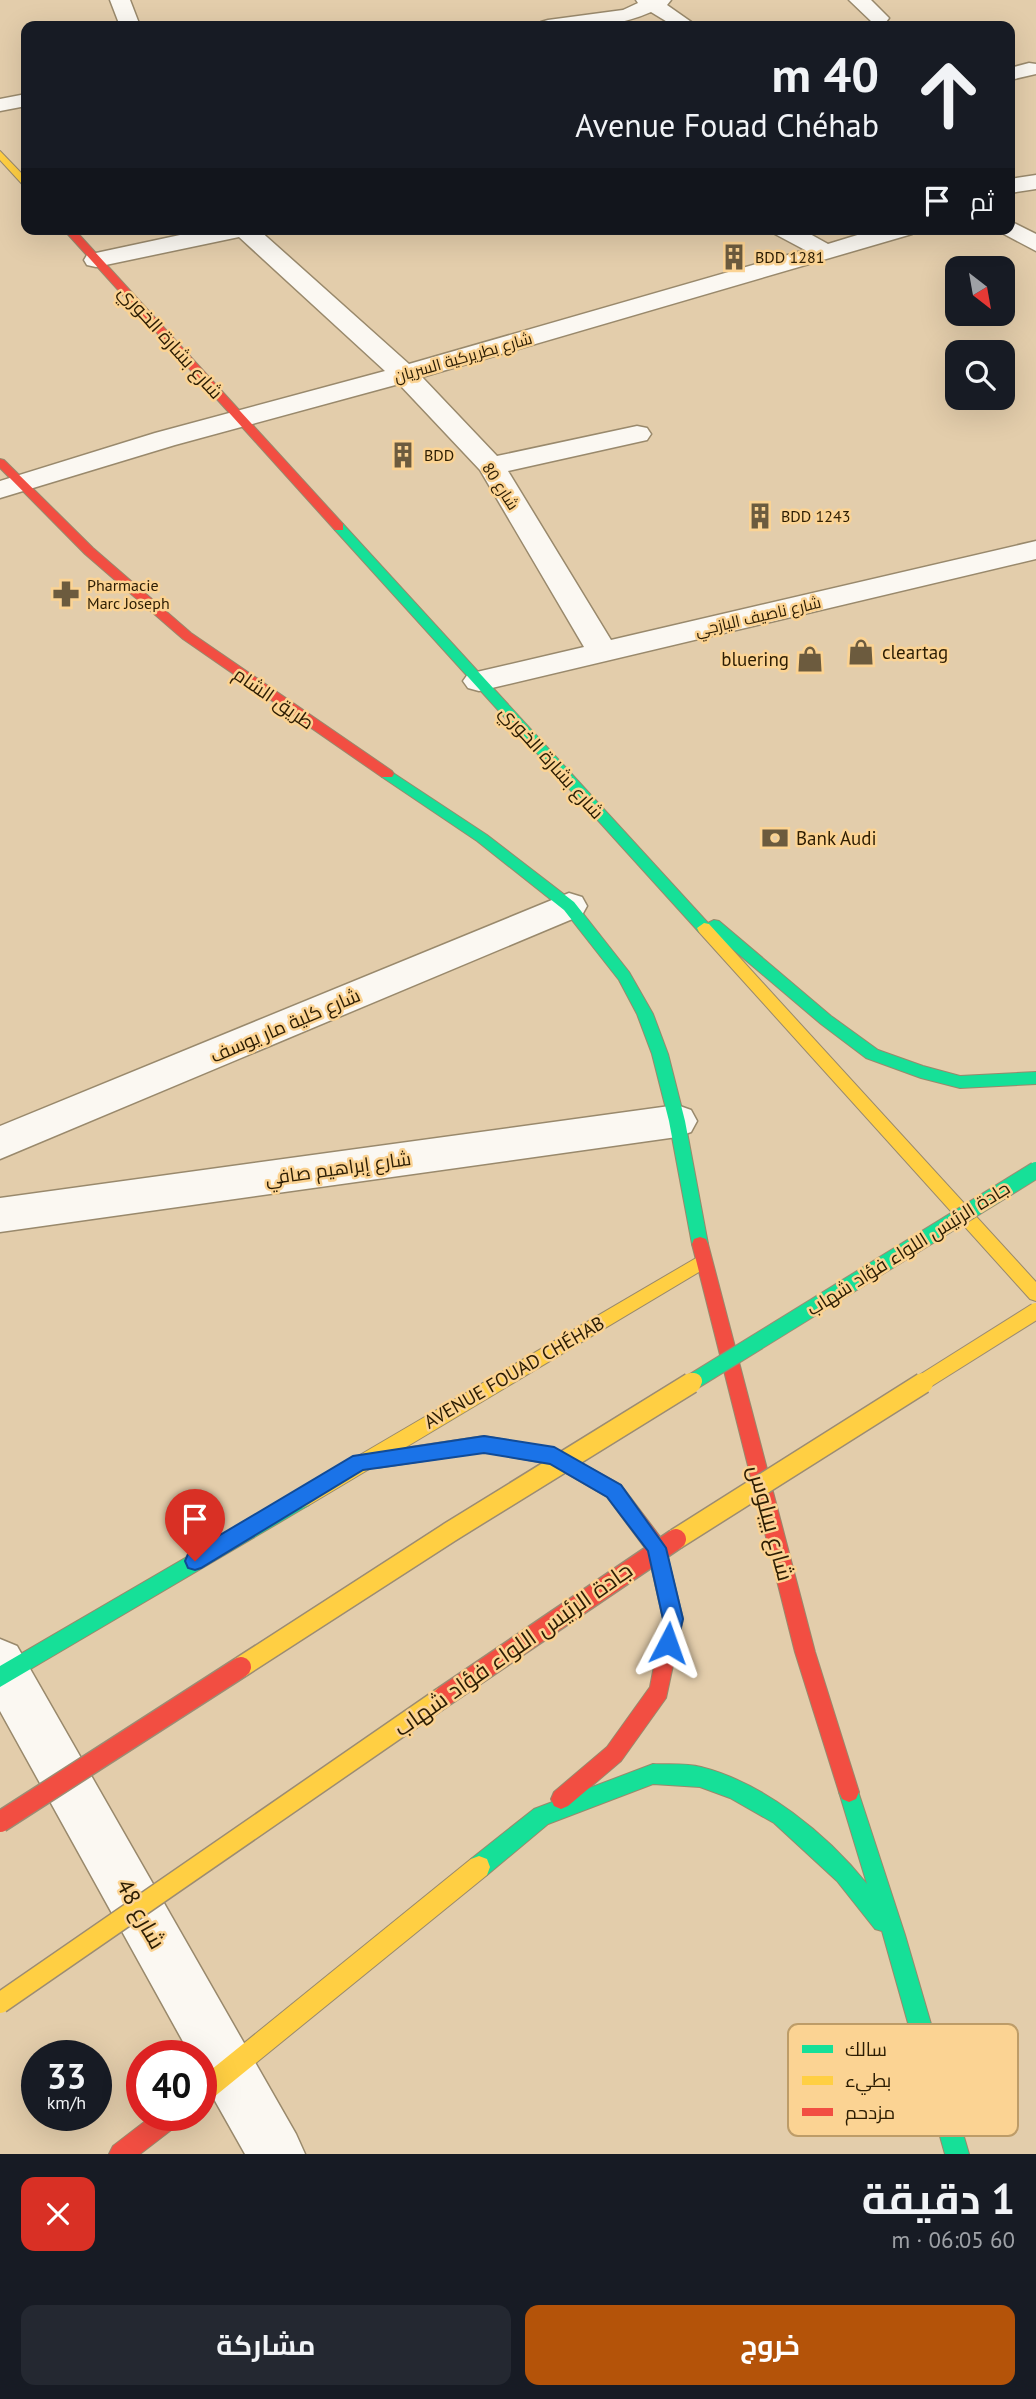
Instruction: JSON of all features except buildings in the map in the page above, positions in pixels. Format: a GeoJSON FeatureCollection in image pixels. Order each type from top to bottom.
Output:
{"type":"FeatureCollection","features":[{"type":"Feature","properties":{"kind":"main road"},"geometry":{"type":"LineString","coordinates":[[0,154],[21,177]]}},
{"type":"Feature","properties":{"kind":"main road","name":"شارع بشارة الخوري"},"geometry":{"type":"LineString","coordinates":[[73,235],[1036,1294]]}},
{"type":"Feature","properties":{"kind":"main road","name":"طريق الشام"},"geometry":{"type":"LineString","coordinates":[[0,461],[11,487],[187,636],[300,716],[482,838],[569,906]]}},
{"type":"Feature","properties":{"kind":"main road"},"geometry":{"type":"LineString","coordinates":[[656,876],[826,1020],[872,1054],[921,1072],[960,1082],[1003,1082],[1036,1078]]}},
{"type":"Feature","properties":{"kind":"main road","name":"شارع بيبلوس"},"geometry":{"type":"LineString","coordinates":[[569,906],[624,976],[645,1014],[660,1054],[677,1121],[703,1261],[805,1652],[920,2024]]}},
{"type":"Feature","properties":{"kind":"main road","name":"جادة الرئيس اللواء فؤاد شهاب"},"geometry":{"type":"LineString","coordinates":[[0,1822],[450,1532],[1036,1170]]}},
{"type":"Feature","properties":{"kind":"main road","name":"AVENUE FOUAD CHÉHAB"},"geometry":{"type":"LineString","coordinates":[[2,1671],[703,1261]]}},
{"type":"Feature","properties":{"kind":"main road","name":"جادة الرئيس اللواء فؤاد شهاب"},"geometry":{"type":"LineString","coordinates":[[0,2003],[623,1573],[1036,1311]]}},
{"type":"Feature","properties":{"kind":"main road"},"geometry":{"type":"LineString","coordinates":[[217,2080],[614,1754],[659,1691],[673,1619],[657,1548],[614,1491],[554,1456],[484,1444],[360,1462]]}},
{"type":"Feature","properties":{"kind":"main road"},"geometry":{"type":"LineString","coordinates":[[541,1816],[653,1774],[700,1777],[736,1790],[781,1816],[845,1873],[894,1935]]}},
{"type":"Feature","properties":{"kind":"main road"},"geometry":{"type":"LineString","coordinates":[[121,2154],[151,2131]]}},
{"type":"Feature","properties":{"kind":"main road","name":"شارع بيبلوس"},"geometry":{"type":"LineString","coordinates":[[952,2136],[957,2154]]}},
{"type":"Feature","properties":{"kind":"street"},"geometry":{"type":"LineString","coordinates":[[120,0],[128,21]]}},
{"type":"Feature","properties":{"kind":"street"},"geometry":{"type":"LineString","coordinates":[[859,0],[879,18]]}},
{"type":"Feature","properties":{"kind":"street"},"geometry":{"type":"LineString","coordinates":[[584,21],[628,15],[653,1],[680,21]]}},
{"type":"Feature","properties":{"kind":"street"},"geometry":{"type":"LineString","coordinates":[[0,105],[21,101]]}},
{"type":"Feature","properties":{"kind":"street"},"geometry":{"type":"LineString","coordinates":[[1015,185],[1036,182]]}},
{"type":"Feature","properties":{"kind":"street"},"geometry":{"type":"LineString","coordinates":[[1015,231],[1036,244]]}},
{"type":"Feature","properties":{"kind":"street"},"geometry":{"type":"LineString","coordinates":[[96,260],[215,235]]}},
{"type":"Feature","properties":{"kind":"street","name":"شارع 80"},"geometry":{"type":"LineString","coordinates":[[251,235],[404,374],[491,466],[603,653]]}},
{"type":"Feature","properties":{"kind":"street"},"geometry":{"type":"LineString","coordinates":[[794,235],[824,251]]}},
{"type":"Feature","properties":{"kind":"street","name":"شارع بطريركية السريان"},"geometry":{"type":"LineString","coordinates":[[11,487],[882,235]]}},
{"type":"Feature","properties":{"kind":"street"},"geometry":{"type":"LineString","coordinates":[[491,466],[637,434]]}},
{"type":"Feature","properties":{"kind":"street","name":"شارع ناصيف اليازجي"},"geometry":{"type":"LineString","coordinates":[[479,681],[1036,550]]}},
{"type":"Feature","properties":{"kind":"street","name":"شارع كلية مار يوسف"},"geometry":{"type":"LineString","coordinates":[[0,1143],[569,906]]}},
{"type":"Feature","properties":{"kind":"street","name":"شارع إبراهيم صافي"},"geometry":{"type":"LineString","coordinates":[[0,1215],[677,1121]]}},
{"type":"Feature","properties":{"kind":"street","name":"شارع 48"},"geometry":{"type":"LineString","coordinates":[[2,1671],[193,2040]]}},
{"type":"Feature","properties":{"kind":"street","name":"شارع 48"},"geometry":{"type":"LineString","coordinates":[[217,2084],[276,2154]]}},
{"type":"Feature","properties":{"kind":"traffic: fast"},"geometry":{"type":"LineString","coordinates":[[339,527],[704,928]]}},
{"type":"Feature","properties":{"kind":"traffic: fast"},"geometry":{"type":"LineString","coordinates":[[387,774],[482,838],[569,906],[624,976],[645,1014],[660,1054],[677,1121],[700,1244]]}},
{"type":"Feature","properties":{"kind":"traffic: fast"},"geometry":{"type":"LineString","coordinates":[[714,925],[826,1020],[872,1054],[921,1072],[960,1082],[1036,1078]]}},
{"type":"Feature","properties":{"kind":"traffic: fast"},"geometry":{"type":"LineString","coordinates":[[694,1381],[1036,1170]]}},
{"type":"Feature","properties":{"kind":"traffic: fast"},"geometry":{"type":"LineString","coordinates":[[0,1677],[302,1499]]}},
{"type":"Feature","properties":{"kind":"traffic: fast"},"geometry":{"type":"LineString","coordinates":[[479,1867],[541,1816],[653,1774],[700,1777],[736,1790],[781,1816],[845,1873],[883,1921]]}},
{"type":"Feature","properties":{"kind":"traffic: fast"},"geometry":{"type":"LineString","coordinates":[[849,1792],[920,2024]]}},
{"type":"Feature","properties":{"kind":"traffic: fast"},"geometry":{"type":"LineString","coordinates":[[952,2136],[957,2154]]}},
{"type":"Feature","properties":{"kind":"traffic: slow"},"geometry":{"type":"LineString","coordinates":[[0,154],[21,177]]}},
{"type":"Feature","properties":{"kind":"traffic: slow"},"geometry":{"type":"LineString","coordinates":[[704,928],[1036,1294]]}},
{"type":"Feature","properties":{"kind":"traffic: slow"},"geometry":{"type":"LineString","coordinates":[[302,1499],[703,1261]]}},
{"type":"Feature","properties":{"kind":"traffic: slow"},"geometry":{"type":"LineString","coordinates":[[676,1539],[1036,1311]]}},
{"type":"Feature","properties":{"kind":"traffic: slow"},"geometry":{"type":"LineString","coordinates":[[241,1667],[450,1532],[694,1381]]}},
{"type":"Feature","properties":{"kind":"traffic: slow"},"geometry":{"type":"LineString","coordinates":[[0,2003],[443,1697]]}},
{"type":"Feature","properties":{"kind":"traffic: slow"},"geometry":{"type":"LineString","coordinates":[[217,2080],[479,1867]]}},
{"type":"Feature","properties":{"kind":"traffic: jam"},"geometry":{"type":"LineString","coordinates":[[73,235],[339,527]]}},
{"type":"Feature","properties":{"kind":"traffic: jam"},"geometry":{"type":"LineString","coordinates":[[0,462],[89,551],[187,636],[387,774]]}},
{"type":"Feature","properties":{"kind":"traffic: jam"},"geometry":{"type":"LineString","coordinates":[[700,1244],[805,1652],[849,1792]]}},
{"type":"Feature","properties":{"kind":"traffic: jam"},"geometry":{"type":"LineString","coordinates":[[377,1460],[484,1444],[553,1456],[614,1491],[657,1548],[673,1619],[659,1691],[614,1754],[561,1799]]}},
{"type":"Feature","properties":{"kind":"traffic: jam"},"geometry":{"type":"LineString","coordinates":[[443,1697],[676,1539]]}},
{"type":"Feature","properties":{"kind":"traffic: jam"},"geometry":{"type":"LineString","coordinates":[[0,1822],[241,1667]]}},
{"type":"Feature","properties":{"kind":"traffic: jam"},"geometry":{"type":"LineString","coordinates":[[121,2154],[151,2131]]}},
{"type":"Feature","properties":{"kind":"place","name":"BDD 1281"},"geometry":{"type":"Point","coordinates":[734,257]}},
{"type":"Feature","properties":{"kind":"place","name":"BDD"},"geometry":{"type":"Point","coordinates":[403,455]}},
{"type":"Feature","properties":{"kind":"place","name":"BDD 1243"},"geometry":{"type":"Point","coordinates":[760,516]}},
{"type":"Feature","properties":{"kind":"place","name":"Pharmacie Marc Joseph"},"geometry":{"type":"Point","coordinates":[66,594]}},
{"type":"Feature","properties":{"kind":"place","name":"cleartag"},"geometry":{"type":"Point","coordinates":[861,652]}},
{"type":"Feature","properties":{"kind":"place","name":"bluering"},"geometry":{"type":"Point","coordinates":[810,659]}},
{"type":"Feature","properties":{"kind":"place","name":"Bank Audi"},"geometry":{"type":"Point","coordinates":[775,838]}},
{"type":"Feature","properties":{"kind":"route"},"geometry":{"type":"LineString","coordinates":[[195,1561],[360,1462],[484,1444],[554,1456],[614,1491],[657,1548],[673,1619],[668,1643]]}}]}
